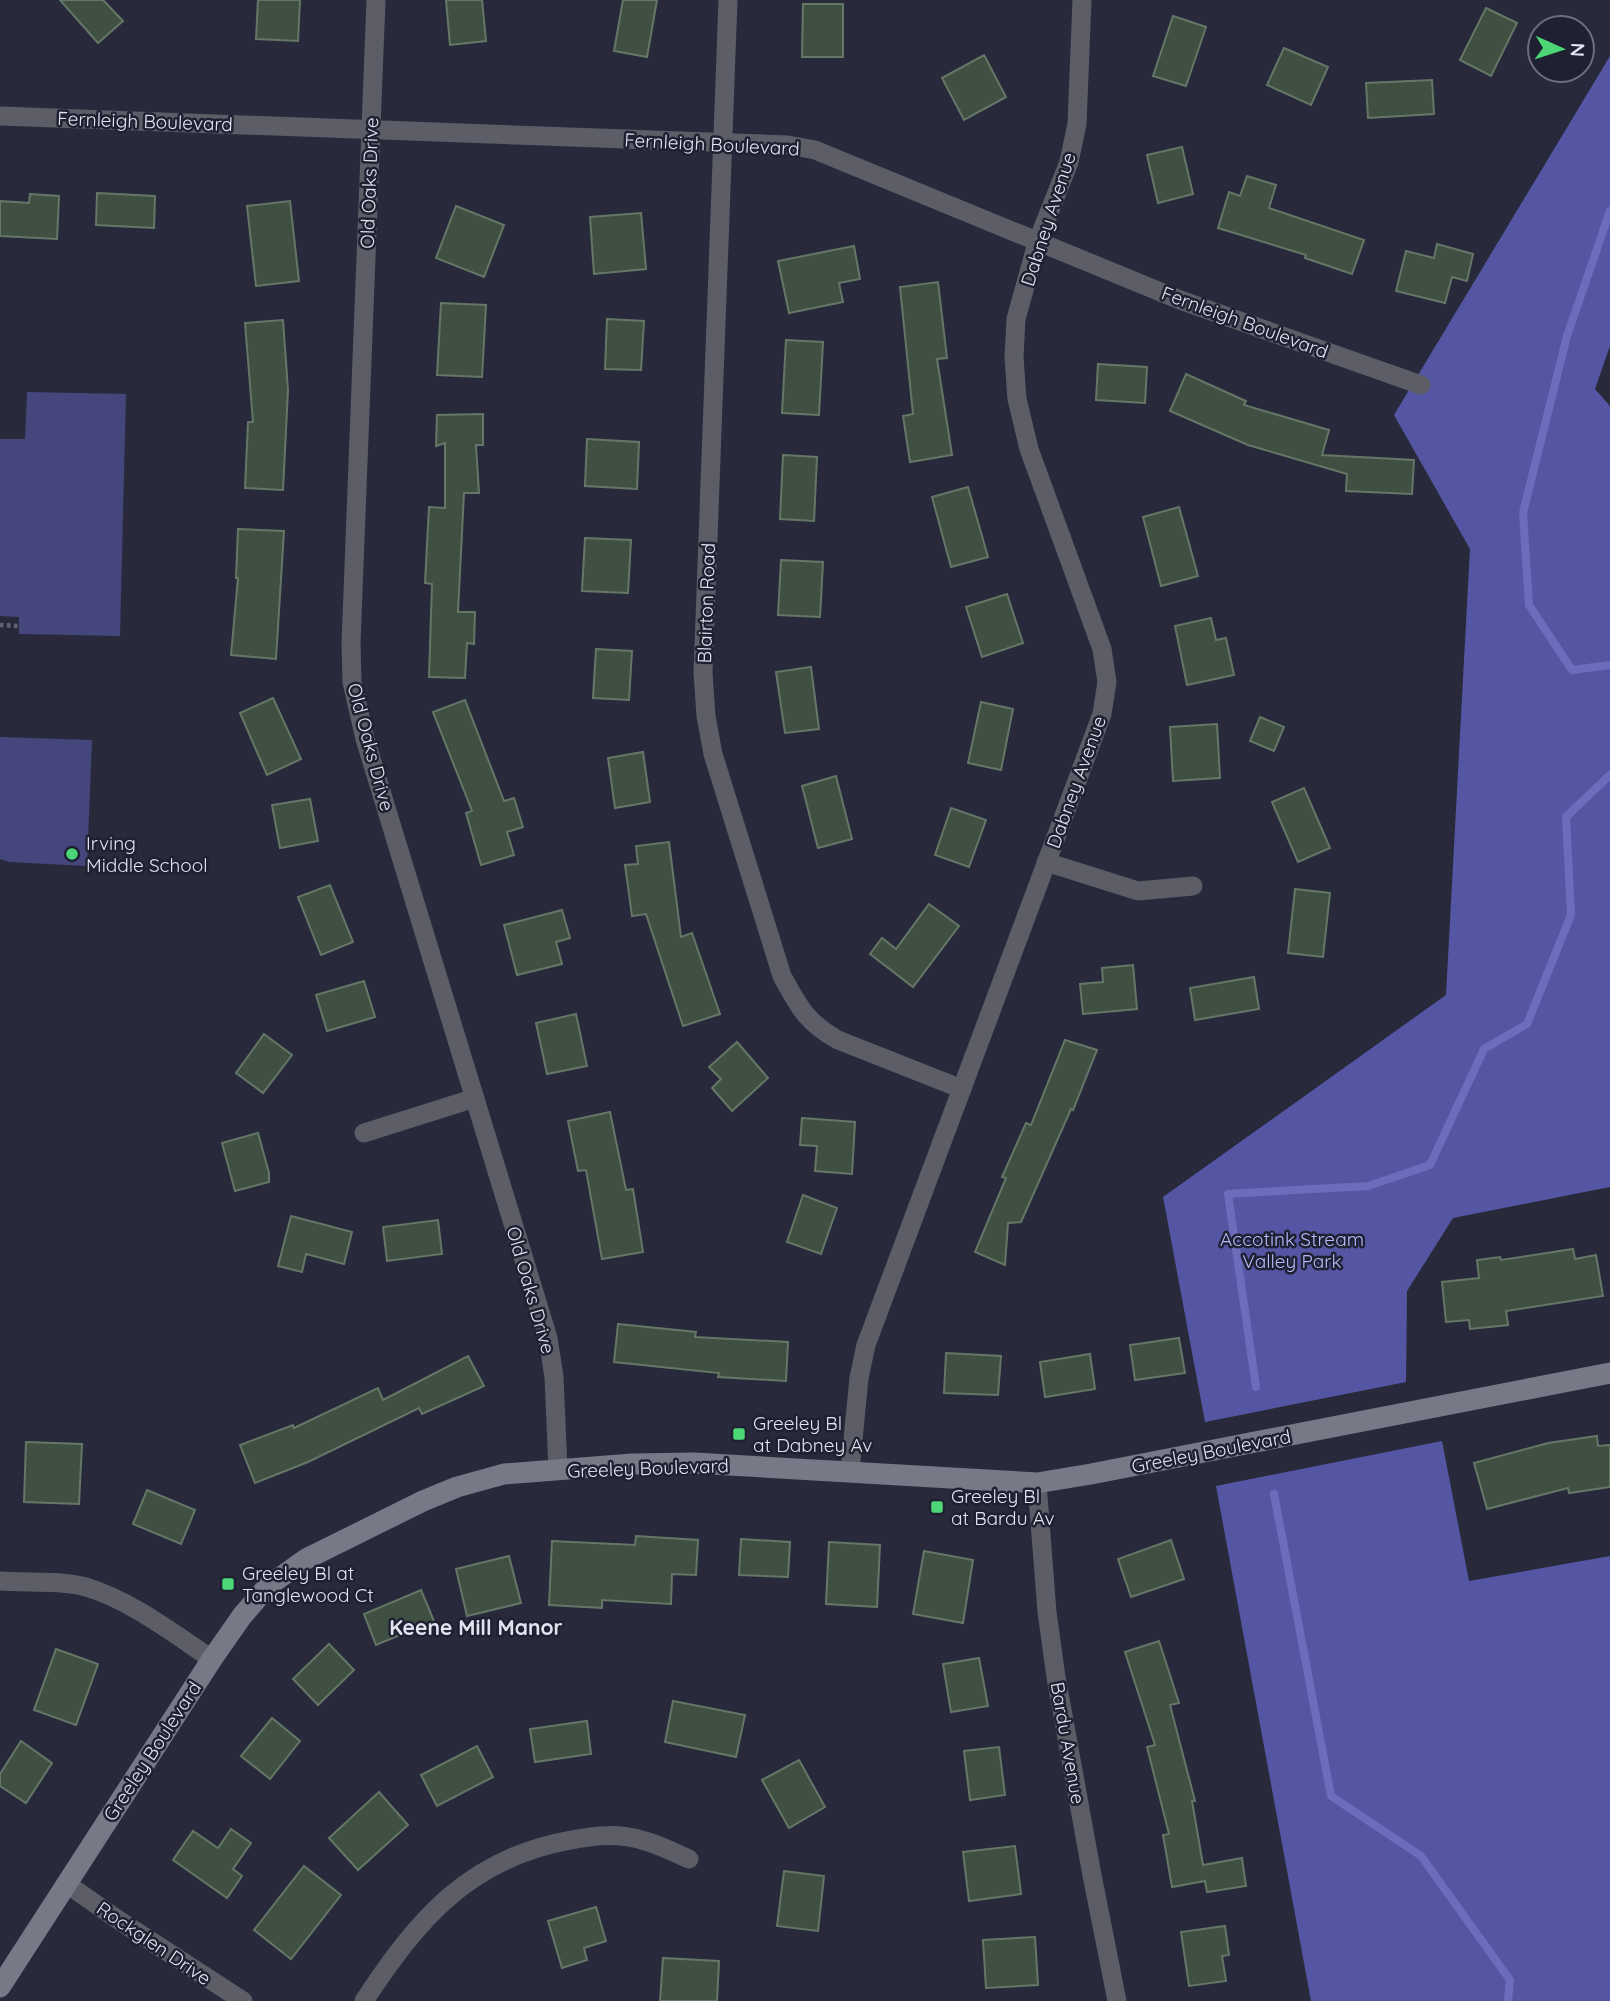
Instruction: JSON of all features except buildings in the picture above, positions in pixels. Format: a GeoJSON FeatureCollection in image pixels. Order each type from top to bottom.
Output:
{"type":"FeatureCollection","features":[{"type":"Feature","properties":{"kind":"street","name":"Old Oaks Drive"},"geometry":{"type":"LineString","coordinates":[[376,0],[351,643],[352,682],[365,739],[548,1338],[554,1377],[558,1470]]}},
{"type":"Feature","properties":{"kind":"street","name":"Blairton Road"},"geometry":{"type":"LineString","coordinates":[[728,0],[703,673],[706,716],[713,754],[782,976],[800,1010],[823,1031],[838,1040],[961,1089]]}},
{"type":"Feature","properties":{"kind":"street","name":"Dabney Avenue"},"geometry":{"type":"LineString","coordinates":[[850,1471],[859,1378],[866,1345],[1102,714],[1107,682],[1102,649],[1029,449],[1017,399],[1014,357],[1016,318],[1037,243],[1069,162],[1077,124],[1082,0]]}},
{"type":"Feature","properties":{"kind":"street","name":"Fernleigh Boulevard"},"geometry":{"type":"LineString","coordinates":[[0,116],[788,145],[815,150],[1181,300],[1422,385]]}},
{"type":"Feature","properties":{"kind":"street"},"geometry":{"type":"LineString","coordinates":[[1046,862],[1138,891],[1193,886]]}},
{"type":"Feature","properties":{"kind":"street"},"geometry":{"type":"LineString","coordinates":[[364,1133],[475,1098]]}},
{"type":"Feature","properties":{"kind":"street","name":"Greeley Boulevard"},"geometry":{"type":"LineString","coordinates":[[0,1987],[212,1659],[242,1616],[268,1586],[306,1559],[422,1501],[457,1487],[504,1474],[632,1464],[694,1463],[1037,1483],[1610,1373]]}},
{"type":"Feature","properties":{"kind":"street","name":"Bardu Avenue"},"geometry":{"type":"LineString","coordinates":[[1037,1483],[1047,1612],[1056,1677],[1117,2001]]}},
{"type":"Feature","properties":{"kind":"street"},"geometry":{"type":"LineString","coordinates":[[0,1581],[71,1584],[87,1588],[114,1598],[212,1659]]}},
{"type":"Feature","properties":{"kind":"street"},"geometry":{"type":"LineString","coordinates":[[364,2001],[390,1961],[429,1914],[470,1880],[519,1853],[596,1835],[613,1835],[645,1840],[689,1859]]}},
{"type":"Feature","properties":{"kind":"street","name":"Rockglen Drive"},"geometry":{"type":"LineString","coordinates":[[67,1884],[243,2001]]}},
{"type":"Feature","properties":{"kind":"path"},"geometry":{"type":"LineString","coordinates":[[0,625],[19,626]]}},
{"type":"Feature","properties":{"kind":"shaded area"},"geometry":{"type":"Polygon","coordinates":[[[27,392],[126,394],[120,636],[19,634],[19,617],[0,616],[0,439],[25,439],[27,392]]]}},
{"type":"Feature","properties":{"kind":"shaded area"},"geometry":{"type":"Polygon","coordinates":[[[0,737],[92,740],[87,866],[9,862],[0,859],[0,737]]]}},
{"type":"Feature","properties":{"kind":"green space","name":"Accotink Stream Valley Park"},"geometry":{"type":"Polygon","coordinates":[[[1610,56],[1610,346],[1595,389],[1610,406],[1610,1187],[1453,1218],[1407,1291],[1406,1382],[1205,1422],[1163,1197],[1446,995],[1470,549],[1394,415],[1593,84],[1596,84],[1596,79],[1610,56]]]}},
{"type":"Feature","properties":{"kind":"green space"},"geometry":{"type":"Polygon","coordinates":[[[1442,1441],[1469,1581],[1610,1556],[1610,2001],[1311,2001],[1216,1486],[1442,1441]]]}},
{"type":"Feature","properties":{"kind":"waterway"},"geometry":{"type":"LineString","coordinates":[[1610,211],[1567,336],[1523,513],[1529,605],[1572,670],[1610,665]]}},
{"type":"Feature","properties":{"kind":"waterway"},"geometry":{"type":"LineString","coordinates":[[1256,1387],[1228,1194],[1368,1186],[1430,1165],[1484,1049],[1527,1024],[1571,915],[1566,817],[1610,775]]}},
{"type":"Feature","properties":{"kind":"waterway"},"geometry":{"type":"LineString","coordinates":[[1274,1494],[1331,1796],[1421,1856],[1510,1980],[1508,2001]]}},
{"type":"Feature","properties":{"kind":"place","name":"Irving Middle School"},"geometry":{"type":"Point","coordinates":[72,854]}},
{"type":"Feature","properties":{"kind":"place","name":"Greeley Bl at Dabney Av"},"geometry":{"type":"Point","coordinates":[739,1434]}},
{"type":"Feature","properties":{"kind":"place","name":"Greeley Bl at Bardu Av"},"geometry":{"type":"Point","coordinates":[937,1507]}},
{"type":"Feature","properties":{"kind":"place","name":"Greeley Bl at Tanglewood Ct"},"geometry":{"type":"Point","coordinates":[228,1584]}},
{"type":"Feature","properties":{"kind":"district","name":"Keene Mill Manor"},"geometry":{"type":"Point","coordinates":[476,1627]}}]}
